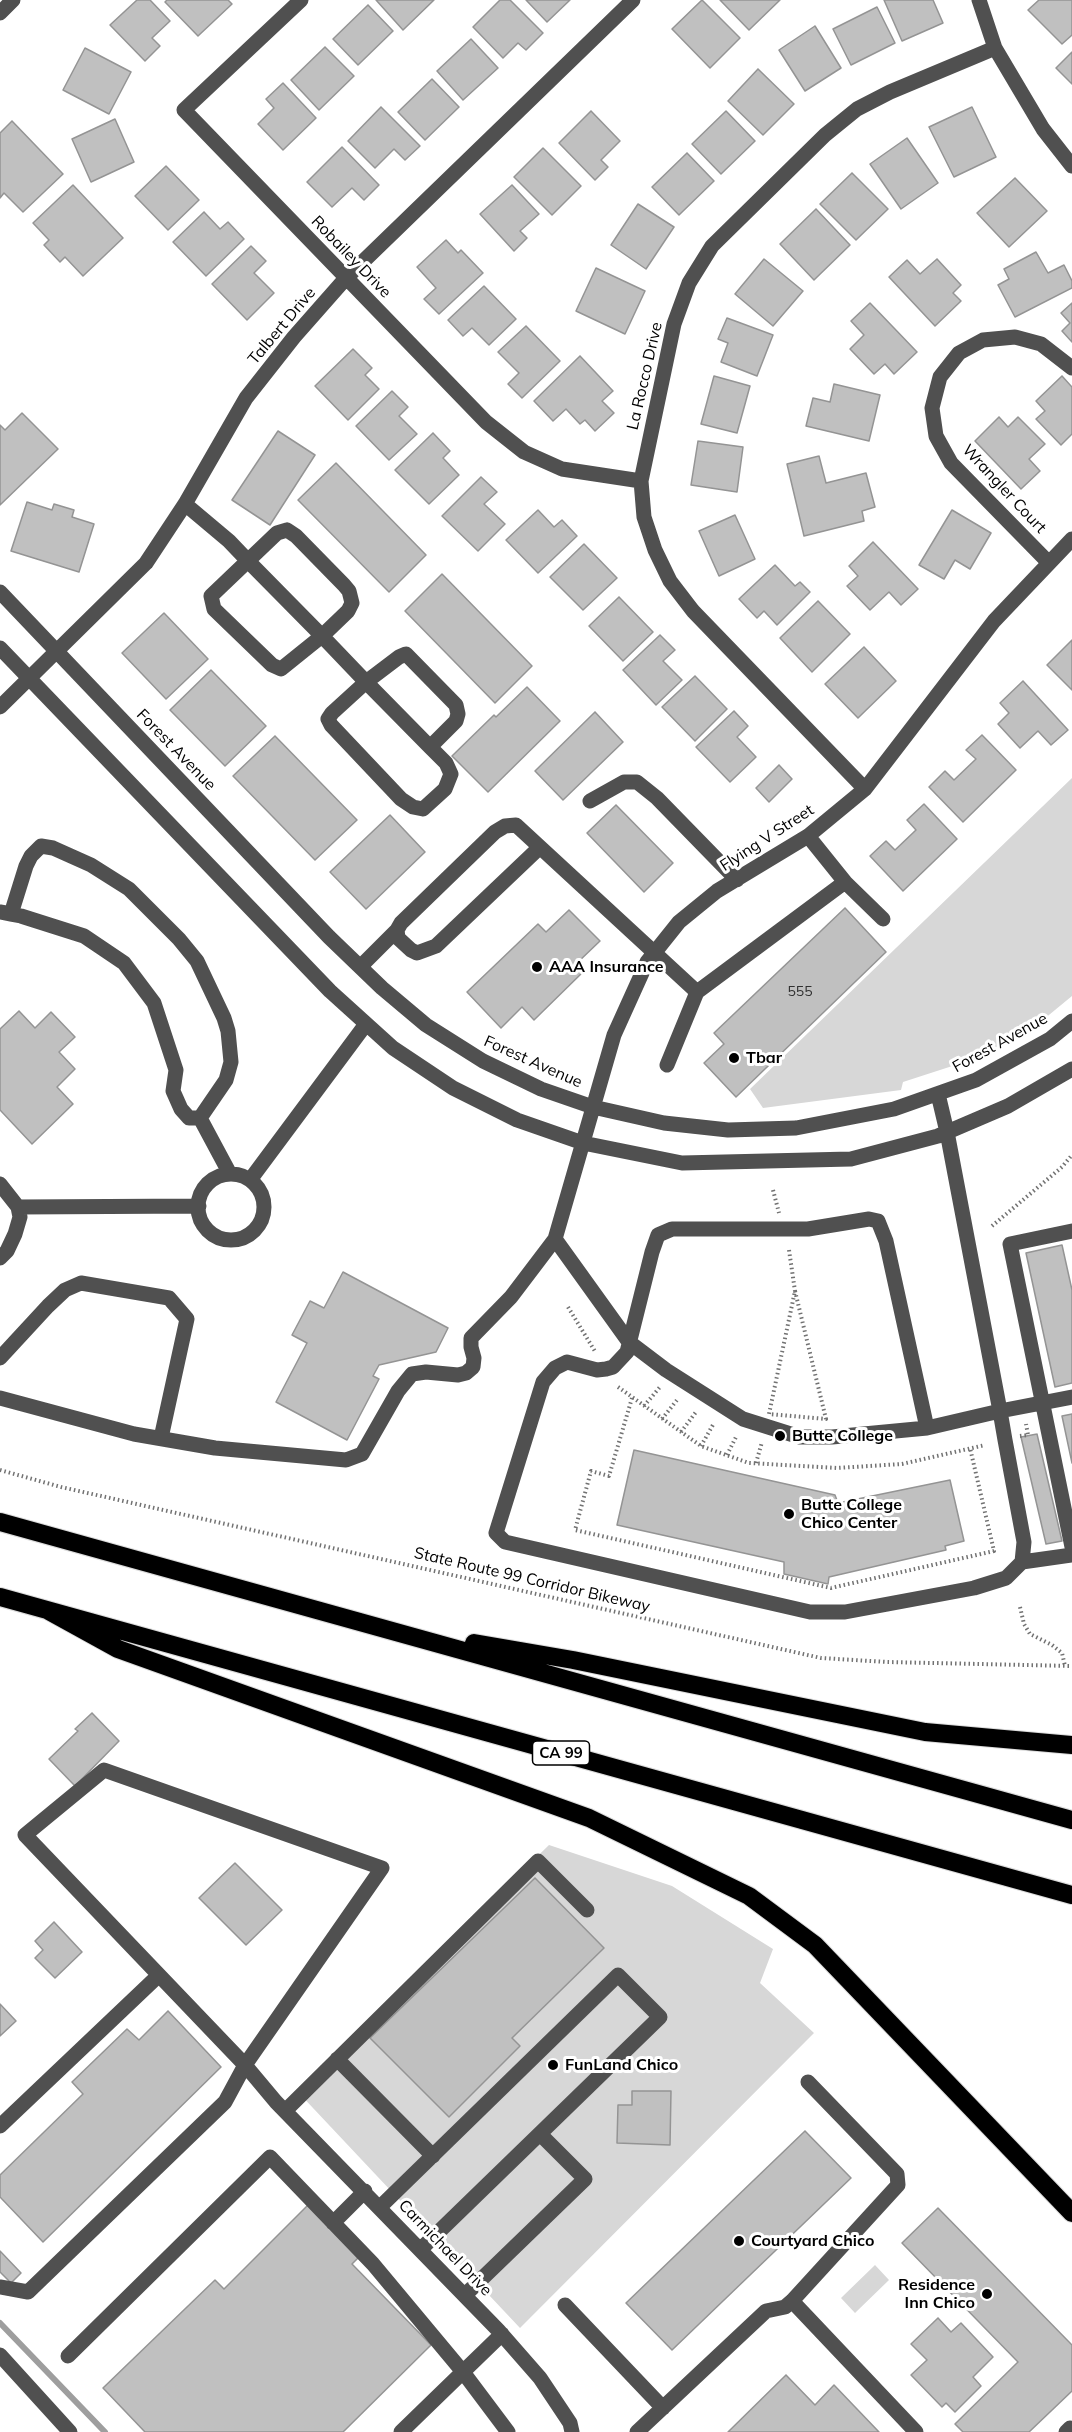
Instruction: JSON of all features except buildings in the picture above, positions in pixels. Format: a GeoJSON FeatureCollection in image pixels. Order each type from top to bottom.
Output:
{"type":"FeatureCollection","features":[{"type":"Feature","properties":{"kind":"highway"},"geometry":{"type":"LineString","coordinates":[[0,1522],[1072,1820]]}},
{"type":"Feature","properties":{"kind":"highway","name":"CA 99"},"geometry":{"type":"LineString","coordinates":[[0,1597],[1072,1895]]}},
{"type":"Feature","properties":{"kind":"highway"},"geometry":{"type":"LineString","coordinates":[[49,1611],[118,1649],[589,1818],[749,1896],[815,1945],[1072,2213]]}},
{"type":"Feature","properties":{"kind":"highway"},"geometry":{"type":"LineString","coordinates":[[375,1626],[573,1660],[925,1732],[1072,1745]]}},
{"type":"Feature","properties":{"kind":"street"},"geometry":{"type":"LineString","coordinates":[[0,13],[13,0]]}},
{"type":"Feature","properties":{"kind":"street","name":"Robailey Drive"},"geometry":{"type":"LineString","coordinates":[[301,0],[184,111],[486,422],[524,452],[562,469],[641,481]]}},
{"type":"Feature","properties":{"kind":"street","name":"Talbert Drive"},"geometry":{"type":"LineString","coordinates":[[0,707],[146,563],[185,504],[246,398],[294,337],[346,278],[633,0]]}},
{"type":"Feature","properties":{"kind":"street"},"geometry":{"type":"LineString","coordinates":[[978,0],[995,48],[1043,129],[1072,166]]}},
{"type":"Feature","properties":{"kind":"street","name":"La Rocco Drive"},"geometry":{"type":"LineString","coordinates":[[865,789],[693,611],[670,581],[655,550],[644,517],[641,481],[674,324],[689,283],[712,246],[825,135],[857,109],[890,92],[995,48]]}},
{"type":"Feature","properties":{"kind":"street","name":"Wrangler Court"},"geometry":{"type":"LineString","coordinates":[[1049,563],[951,463],[936,436],[932,408],[940,377],[959,353],[983,340],[1015,337],[1041,344],[1072,368]]}},
{"type":"Feature","properties":{"kind":"street"},"geometry":{"type":"LineString","coordinates":[[185,504],[229,541],[247,561],[322,636],[366,682],[430,747],[446,763],[451,774],[445,789],[423,809],[413,807],[401,799],[331,726],[328,719],[366,682],[406,654],[450,696],[456,705],[458,714],[456,721],[430,747]]}},
{"type":"Feature","properties":{"kind":"street"},"geometry":{"type":"LineString","coordinates":[[287,530],[296,536],[349,591],[352,603],[348,611],[322,636],[281,669],[272,665],[214,609],[211,596],[277,533],[287,530]]}},
{"type":"Feature","properties":{"kind":"street","name":"Flying V Street"},"geometry":{"type":"LineString","coordinates":[[555,1239],[614,1035],[647,963],[654,953],[679,922],[717,891],[808,836],[865,789],[994,621],[1072,539]]}},
{"type":"Feature","properties":{"kind":"street","name":"Forest Avenue"},"geometry":{"type":"LineString","coordinates":[[0,592],[360,967],[426,1025],[483,1061],[541,1089],[593,1107],[664,1123],[728,1130],[796,1128],[894,1109],[976,1080],[1050,1039],[1072,1021]]}},
{"type":"Feature","properties":{"kind":"street"},"geometry":{"type":"LineString","coordinates":[[0,648],[330,991],[366,1024],[393,1048],[453,1088],[517,1120],[583,1143],[682,1163],[851,1159],[947,1132],[1008,1106],[1072,1069]]}},
{"type":"Feature","properties":{"kind":"street"},"geometry":{"type":"LineString","coordinates":[[590,801],[624,782],[637,782],[657,798],[737,880]]}},
{"type":"Feature","properties":{"kind":"street"},"geometry":{"type":"LineString","coordinates":[[360,967],[397,930],[401,923],[495,832],[505,826],[516,825],[698,992]]}},
{"type":"Feature","properties":{"kind":"street"},"geometry":{"type":"LineString","coordinates":[[808,836],[845,882],[883,919]]}},
{"type":"Feature","properties":{"kind":"street"},"geometry":{"type":"LineString","coordinates":[[41,846],[53,848],[91,866],[129,889],[179,939],[197,961],[225,1018],[231,1062],[226,1080],[200,1118],[189,1118],[181,1109],[173,1091],[176,1070],[154,1003],[124,963],[84,936],[6,913],[31,856],[41,846]]}},
{"type":"Feature","properties":{"kind":"street"},"geometry":{"type":"LineString","coordinates":[[397,930],[398,938],[417,953],[436,946],[539,848]]}},
{"type":"Feature","properties":{"kind":"street"},"geometry":{"type":"LineString","coordinates":[[667,1065],[698,992],[845,882]]}},
{"type":"Feature","properties":{"kind":"street"},"geometry":{"type":"LineString","coordinates":[[250,1180],[366,1024]]}},
{"type":"Feature","properties":{"kind":"street"},"geometry":{"type":"LineString","coordinates":[[938,1094],[1024,1542],[1023,1562]]}},
{"type":"Feature","properties":{"kind":"street"},"geometry":{"type":"LineString","coordinates":[[200,1118],[230,1174]]}},
{"type":"Feature","properties":{"kind":"street"},"geometry":{"type":"LineString","coordinates":[[230,1174],[250,1180],[258,1188],[263,1198],[262,1220],[248,1236],[237,1240],[216,1237],[201,1222],[199,1206],[203,1190],[219,1176],[230,1174]]}},
{"type":"Feature","properties":{"kind":"street"},"geometry":{"type":"LineString","coordinates":[[0,1184],[18,1207],[20,1217],[7,1251],[0,1258]]}},
{"type":"Feature","properties":{"kind":"street"},"geometry":{"type":"LineString","coordinates":[[18,1207],[199,1206]]}},
{"type":"Feature","properties":{"kind":"street"},"geometry":{"type":"LineString","coordinates":[[927,1428],[886,1241],[878,1221],[869,1219],[792,1229],[672,1228],[658,1235],[627,1352],[613,1367],[597,1370],[567,1362],[555,1368],[543,1382],[496,1533],[505,1542],[810,1612],[845,1612],[974,1588],[1006,1578],[1023,1562],[1072,1555]]}},
{"type":"Feature","properties":{"kind":"street"},"geometry":{"type":"LineString","coordinates":[[1072,1231],[1010,1244],[1072,1546]]}},
{"type":"Feature","properties":{"kind":"street"},"geometry":{"type":"LineString","coordinates":[[0,1398],[134,1434],[215,1448],[346,1460],[362,1454],[398,1391],[412,1374],[426,1372],[458,1375],[466,1373],[473,1366],[471,1338],[511,1297],[555,1239],[629,1342],[666,1370],[743,1419],[800,1437],[832,1437],[927,1428],[1072,1397]]}},
{"type":"Feature","properties":{"kind":"street"},"geometry":{"type":"LineString","coordinates":[[0,1358],[65,1290],[81,1283],[169,1298],[186,1319],[161,1438]]}},
{"type":"Feature","properties":{"kind":"street","name":"Carmichael Drive"},"geometry":{"type":"LineString","coordinates":[[245,2066],[382,1868],[104,1770],[25,1835],[245,2066],[280,2107],[502,2334],[540,2378],[570,2422],[572,2432]]}},
{"type":"Feature","properties":{"kind":"street"},"geometry":{"type":"LineString","coordinates":[[280,2107],[337,2059],[538,1861],[587,1910]]}},
{"type":"Feature","properties":{"kind":"street"},"geometry":{"type":"LineString","coordinates":[[380,2207],[618,1975],[660,2018],[421,2249]]}},
{"type":"Feature","properties":{"kind":"street"},"geometry":{"type":"LineString","coordinates":[[0,2126],[158,1976]]}},
{"type":"Feature","properties":{"kind":"street"},"geometry":{"type":"LineString","coordinates":[[337,2059],[433,2157]]}},
{"type":"Feature","properties":{"kind":"street"},"geometry":{"type":"LineString","coordinates":[[0,2287],[28,2292],[225,2102],[245,2066]]}},
{"type":"Feature","properties":{"kind":"street"},"geometry":{"type":"LineString","coordinates":[[637,2432],[766,2312],[786,2307],[898,2185],[897,2174],[807,2082]]}},
{"type":"Feature","properties":{"kind":"street"},"geometry":{"type":"LineString","coordinates":[[465,2295],[585,2179],[540,2133]]}},
{"type":"Feature","properties":{"kind":"street"},"geometry":{"type":"LineString","coordinates":[[68,2356],[270,2157],[373,2264],[463,2372],[508,2432]]}},
{"type":"Feature","properties":{"kind":"street"},"geometry":{"type":"LineString","coordinates":[[333,2223],[364,2191]]}},
{"type":"Feature","properties":{"kind":"street"},"geometry":{"type":"LineString","coordinates":[[792,2301],[916,2432]]}},
{"type":"Feature","properties":{"kind":"street"},"geometry":{"type":"LineString","coordinates":[[565,2305],[663,2408]]}},
{"type":"Feature","properties":{"kind":"street"},"geometry":{"type":"LineString","coordinates":[[411,2429],[463,2372],[502,2334]]}},
{"type":"Feature","properties":{"kind":"street"},"geometry":{"type":"LineString","coordinates":[[2,2362],[70,2432]]}},
{"type":"Feature","properties":{"kind":"path"},"geometry":{"type":"LineString","coordinates":[[992,1226],[1062,1167],[1072,1155]]}},
{"type":"Feature","properties":{"kind":"path"},"geometry":{"type":"LineString","coordinates":[[773,1190],[780,1219]]}},
{"type":"Feature","properties":{"kind":"path"},"geometry":{"type":"LineString","coordinates":[[789,1250],[795,1291],[826,1419]]}},
{"type":"Feature","properties":{"kind":"path"},"geometry":{"type":"LineString","coordinates":[[769,1414],[795,1291]]}},
{"type":"Feature","properties":{"kind":"path"},"geometry":{"type":"LineString","coordinates":[[568,1307],[598,1356]]}},
{"type":"Feature","properties":{"kind":"path"},"geometry":{"type":"LineString","coordinates":[[618,1387],[701,1446],[756,1463],[837,1468],[902,1464],[985,1445]]}},
{"type":"Feature","properties":{"kind":"path"},"geometry":{"type":"LineString","coordinates":[[644,1406],[660,1387]]}},
{"type":"Feature","properties":{"kind":"path"},"geometry":{"type":"LineString","coordinates":[[632,1398],[609,1476],[591,1471],[574,1530],[831,1588],[994,1551],[970,1448]]}},
{"type":"Feature","properties":{"kind":"path"},"geometry":{"type":"LineString","coordinates":[[662,1419],[677,1400]]}},
{"type":"Feature","properties":{"kind":"path"},"geometry":{"type":"LineString","coordinates":[[681,1432],[696,1412]]}},
{"type":"Feature","properties":{"kind":"path"},"geometry":{"type":"LineString","coordinates":[[701,1446],[714,1423]]}},
{"type":"Feature","properties":{"kind":"path"},"geometry":{"type":"LineString","coordinates":[[727,1455],[737,1434]]}},
{"type":"Feature","properties":{"kind":"path"},"geometry":{"type":"LineString","coordinates":[[756,1463],[762,1442]]}},
{"type":"Feature","properties":{"kind":"path","name":"State Route 99 Corridor Bikeway"},"geometry":{"type":"LineString","coordinates":[[0,1470],[61,1487],[820,1658],[1072,1666]]}},
{"type":"Feature","properties":{"kind":"path"},"geometry":{"type":"LineString","coordinates":[[1020,1607],[1024,1624],[1030,1634],[1062,1653],[1065,1666]]}},
{"type":"Feature","properties":{"kind":"shaded area"},"geometry":{"type":"Polygon","coordinates":[[[1072,778],[1072,996],[1038,1024],[977,1058],[903,1082],[901,1090],[763,1108],[750,1089],[1072,778]]]}},
{"type":"Feature","properties":{"kind":"shaded area","name":"FunLand Chico"},"geometry":{"type":"Polygon","coordinates":[[[549,1845],[672,1886],[773,1949],[760,1983],[814,2033],[520,2328],[297,2091],[549,1845]]]}},
{"type":"Feature","properties":{"kind":"shaded area"},"geometry":{"type":"Polygon","coordinates":[[[875,2265],[889,2280],[855,2313],[841,2298],[875,2265]]]}},
{"type":"Feature","properties":{"kind":"waterway"},"geometry":{"type":"LineString","coordinates":[[0,2323],[105,2432]]}},
{"type":"Feature","properties":{"kind":"place","name":"AAA Insurance"},"geometry":{"type":"Point","coordinates":[537,967]}},
{"type":"Feature","properties":{"kind":"place","name":"Tbar"},"geometry":{"type":"Point","coordinates":[734,1058]}},
{"type":"Feature","properties":{"kind":"place","name":"Butte College"},"geometry":{"type":"Point","coordinates":[780,1436]}},
{"type":"Feature","properties":{"kind":"place","name":"Butte College Chico Center"},"geometry":{"type":"Point","coordinates":[789,1514]}},
{"type":"Feature","properties":{"kind":"place","name":"FunLand Chico"},"geometry":{"type":"Point","coordinates":[553,2065]}},
{"type":"Feature","properties":{"kind":"place","name":"Courtyard Chico"},"geometry":{"type":"Point","coordinates":[739,2241]}},
{"type":"Feature","properties":{"kind":"place","name":"Residence Inn Chico"},"geometry":{"type":"Point","coordinates":[987,2294]}}]}
